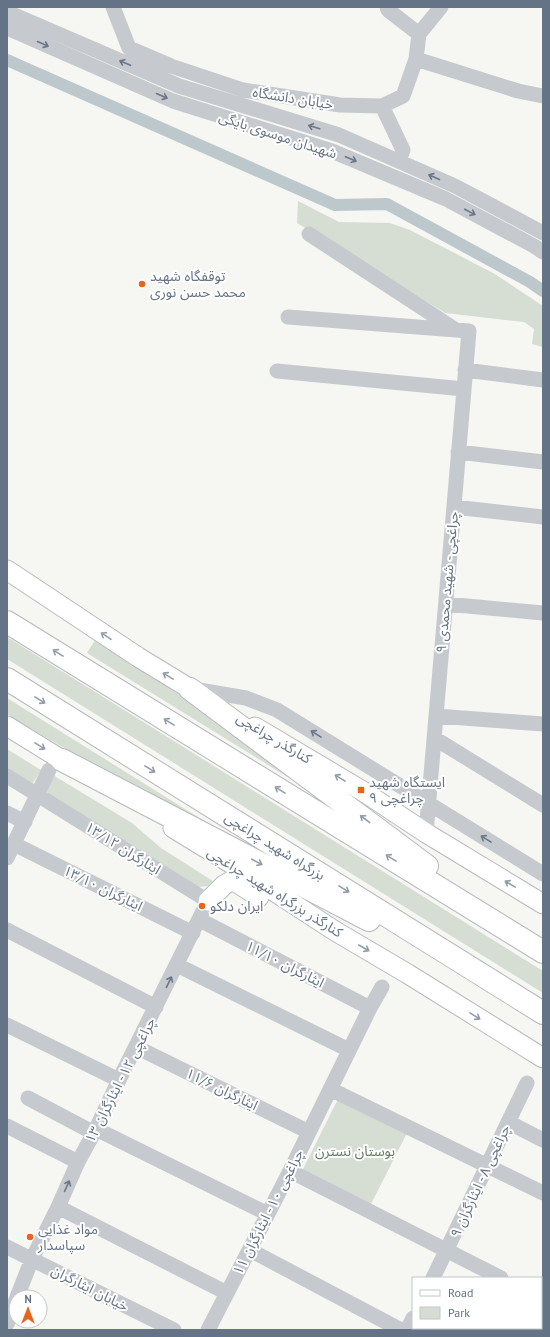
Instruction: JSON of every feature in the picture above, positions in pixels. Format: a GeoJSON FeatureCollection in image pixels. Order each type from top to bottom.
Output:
{"type":"FeatureCollection","features":[{"type":"Feature","properties":{"kind":"highway"},"geometry":{"type":"LineString","coordinates":[[7,622],[543,951]]}},
{"type":"Feature","properties":{"kind":"highway","name":"بزرگراه شهید چراغچی"},"geometry":{"type":"LineString","coordinates":[[7,679],[534,1007]]}},
{"type":"Feature","properties":{"kind":"highway"},"geometry":{"type":"LineString","coordinates":[[190,689],[543,951]]}},
{"type":"Feature","properties":{"kind":"highway"},"geometry":{"type":"LineString","coordinates":[[55,765],[534,1007]]}},
{"type":"Feature","properties":{"kind":"main road","name":"کنارگذر چراغچی"},"geometry":{"type":"LineString","coordinates":[[7,570],[138,658],[361,790],[426,833],[543,904]]}},
{"type":"Feature","properties":{"kind":"main road","name":"کنارگذر بزرگراه شهید چراغچی"},"geometry":{"type":"LineString","coordinates":[[7,726],[55,765],[240,869],[309,914],[543,1058]]}},
{"type":"Feature","properties":{"kind":"main road"},"geometry":{"type":"LineString","coordinates":[[208,901],[224,885],[231,881],[237,883],[267,902],[284,909],[309,914]]}},
{"type":"Feature","properties":{"kind":"street","name":"خیابان دانشگاه"},"geometry":{"type":"LineString","coordinates":[[113,7],[129,48],[171,66],[243,90],[340,105],[382,106],[404,96],[416,59],[418,34]]}},
{"type":"Feature","properties":{"kind":"street"},"geometry":{"type":"LineString","coordinates":[[387,9],[418,34],[441,7]]}},
{"type":"Feature","properties":{"kind":"street","name":"شهیدان موسوی بایگی"},"geometry":{"type":"LineString","coordinates":[[7,12],[179,86],[339,134],[455,186],[543,233]]}},
{"type":"Feature","properties":{"kind":"street","name":"شهیدان موسوی بایگی"},"geometry":{"type":"LineString","coordinates":[[7,28],[173,102],[332,151],[446,199],[543,252]]}},
{"type":"Feature","properties":{"kind":"street"},"geometry":{"type":"LineString","coordinates":[[416,59],[518,91],[543,96]]}},
{"type":"Feature","properties":{"kind":"street"},"geometry":{"type":"LineString","coordinates":[[382,106],[404,150],[399,161]]}},
{"type":"Feature","properties":{"kind":"street"},"geometry":{"type":"LineString","coordinates":[[309,234],[463,331]]}},
{"type":"Feature","properties":{"kind":"street"},"geometry":{"type":"LineString","coordinates":[[288,317],[463,331]]}},
{"type":"Feature","properties":{"kind":"street","name":"۹ چراغچی - شهید محمدی"},"geometry":{"type":"LineString","coordinates":[[426,833],[464,388],[465,370],[463,331]]}},
{"type":"Feature","properties":{"kind":"street"},"geometry":{"type":"LineString","coordinates":[[465,370],[543,380]]}},
{"type":"Feature","properties":{"kind":"street"},"geometry":{"type":"LineString","coordinates":[[277,371],[464,388]]}},
{"type":"Feature","properties":{"kind":"street"},"geometry":{"type":"LineString","coordinates":[[458,452],[543,462]]}},
{"type":"Feature","properties":{"kind":"street"},"geometry":{"type":"LineString","coordinates":[[454,507],[543,517]]}},
{"type":"Feature","properties":{"kind":"street"},"geometry":{"type":"LineString","coordinates":[[446,604],[543,613]]}},
{"type":"Feature","properties":{"kind":"street"},"geometry":{"type":"LineString","coordinates":[[190,689],[246,698],[277,710],[543,874]]}},
{"type":"Feature","properties":{"kind":"street"},"geometry":{"type":"LineString","coordinates":[[436,716],[543,724]]}},
{"type":"Feature","properties":{"kind":"street"},"geometry":{"type":"LineString","coordinates":[[434,738],[543,805]]}},
{"type":"Feature","properties":{"kind":"street"},"geometry":{"type":"LineString","coordinates":[[7,858],[37,795],[55,765]]}},
{"type":"Feature","properties":{"kind":"street","name":"ایثارگران ۱۳/۱۲"},"geometry":{"type":"LineString","coordinates":[[7,776],[208,901]]}},
{"type":"Feature","properties":{"kind":"street"},"geometry":{"type":"LineString","coordinates":[[7,813],[24,822]]}},
{"type":"Feature","properties":{"kind":"street","name":"ایثارگران ۱۳/۱۰"},"geometry":{"type":"LineString","coordinates":[[14,844],[196,926]]}},
{"type":"Feature","properties":{"kind":"street","name":"چراغچی ۱۲ - ایثارگران ۱۳"},"geometry":{"type":"LineString","coordinates":[[20,1289],[32,1259],[58,1207],[78,1162],[95,1131],[208,901]]}},
{"type":"Feature","properties":{"kind":"street","name":"ایثارگران ۱۱/۱۰"},"geometry":{"type":"LineString","coordinates":[[196,926],[370,1008]]}},
{"type":"Feature","properties":{"kind":"street"},"geometry":{"type":"LineString","coordinates":[[7,930],[156,1007]]}},
{"type":"Feature","properties":{"kind":"street"},"geometry":{"type":"LineString","coordinates":[[177,965],[349,1050]]}},
{"type":"Feature","properties":{"kind":"street","name":"چراغچی ۱۰ - ایثارگران ۱۱"},"geometry":{"type":"LineString","coordinates":[[208,1330],[250,1250],[370,1008],[382,987]]}},
{"type":"Feature","properties":{"kind":"street"},"geometry":{"type":"LineString","coordinates":[[7,1026],[119,1080]]}},
{"type":"Feature","properties":{"kind":"street","name":"ایثارگران ۱۱/۶"},"geometry":{"type":"LineString","coordinates":[[136,1047],[309,1132]]}},
{"type":"Feature","properties":{"kind":"street","name":"چراغچی ۸ - ایثارگران ۹"},"geometry":{"type":"LineString","coordinates":[[433,1277],[527,1083]]}},
{"type":"Feature","properties":{"kind":"street"},"geometry":{"type":"LineString","coordinates":[[330,1089],[543,1193]]}},
{"type":"Feature","properties":{"kind":"street"},"geometry":{"type":"LineString","coordinates":[[28,1098],[268,1214]]}},
{"type":"Feature","properties":{"kind":"street"},"geometry":{"type":"LineString","coordinates":[[508,1122],[543,1140]]}},
{"type":"Feature","properties":{"kind":"street"},"geometry":{"type":"LineString","coordinates":[[7,1126],[78,1162]]}},
{"type":"Feature","properties":{"kind":"street"},"geometry":{"type":"LineString","coordinates":[[290,1171],[499,1277]]}},
{"type":"Feature","properties":{"kind":"street"},"geometry":{"type":"LineString","coordinates":[[58,1207],[227,1293]]}},
{"type":"Feature","properties":{"kind":"street","name":"خیابان ایثارگران"},"geometry":{"type":"LineString","coordinates":[[7,1247],[174,1330]]}},
{"type":"Feature","properties":{"kind":"street"},"geometry":{"type":"LineString","coordinates":[[250,1250],[401,1330]]}},
{"type":"Feature","properties":{"kind":"street"},"geometry":{"type":"LineString","coordinates":[[407,1330],[412,1320]]}},
{"type":"Feature","properties":{"kind":"green space"},"geometry":{"type":"Polygon","coordinates":[[[298,201],[339,222],[390,223],[410,230],[495,274],[543,306],[543,347],[532,344],[534,329],[524,322],[445,313],[297,223],[298,201]]]}},
{"type":"Feature","properties":{"kind":"green space"},"geometry":{"type":"Polygon","coordinates":[[[7,637],[543,971],[543,993],[7,659],[7,637]]]}},
{"type":"Feature","properties":{"kind":"green space"},"geometry":{"type":"Polygon","coordinates":[[[97,637],[273,761],[302,786],[87,653],[97,637]]]}},
{"type":"Feature","properties":{"kind":"green space"},"geometry":{"type":"Polygon","coordinates":[[[7,698],[230,837],[34,731],[7,714],[7,698]]]}},
{"type":"Feature","properties":{"kind":"green space"},"geometry":{"type":"Polygon","coordinates":[[[7,749],[41,770],[31,786],[7,771],[7,749]]]}},
{"type":"Feature","properties":{"kind":"green space"},"geometry":{"type":"Polygon","coordinates":[[[53,775],[132,823],[161,848],[213,881],[208,886],[198,887],[42,794],[53,775]]]}},
{"type":"Feature","properties":{"kind":"green space","name":"بوستان نسترن"},"geometry":{"type":"Polygon","coordinates":[[[338,1099],[407,1133],[371,1204],[314,1177],[303,1169],[338,1099]]]}},
{"type":"Feature","properties":{"kind":"waterway"},"geometry":{"type":"LineString","coordinates":[[7,60],[335,205],[387,204],[530,282],[543,291]]}},
{"type":"Feature","properties":{"kind":"place","name":"توقفگاه شهید محمد حسن نوری"},"geometry":{"type":"Point","coordinates":[142,284]}},
{"type":"Feature","properties":{"kind":"place","name":"ایستگاه شهید چراغچی ۹"},"geometry":{"type":"Point","coordinates":[361,790]}},
{"type":"Feature","properties":{"kind":"place","name":"ایران دلکو"},"geometry":{"type":"Point","coordinates":[202,906]}},
{"type":"Feature","properties":{"kind":"place","name":"مواد غذایی سپاسدار"},"geometry":{"type":"Point","coordinates":[30,1237]}}]}
